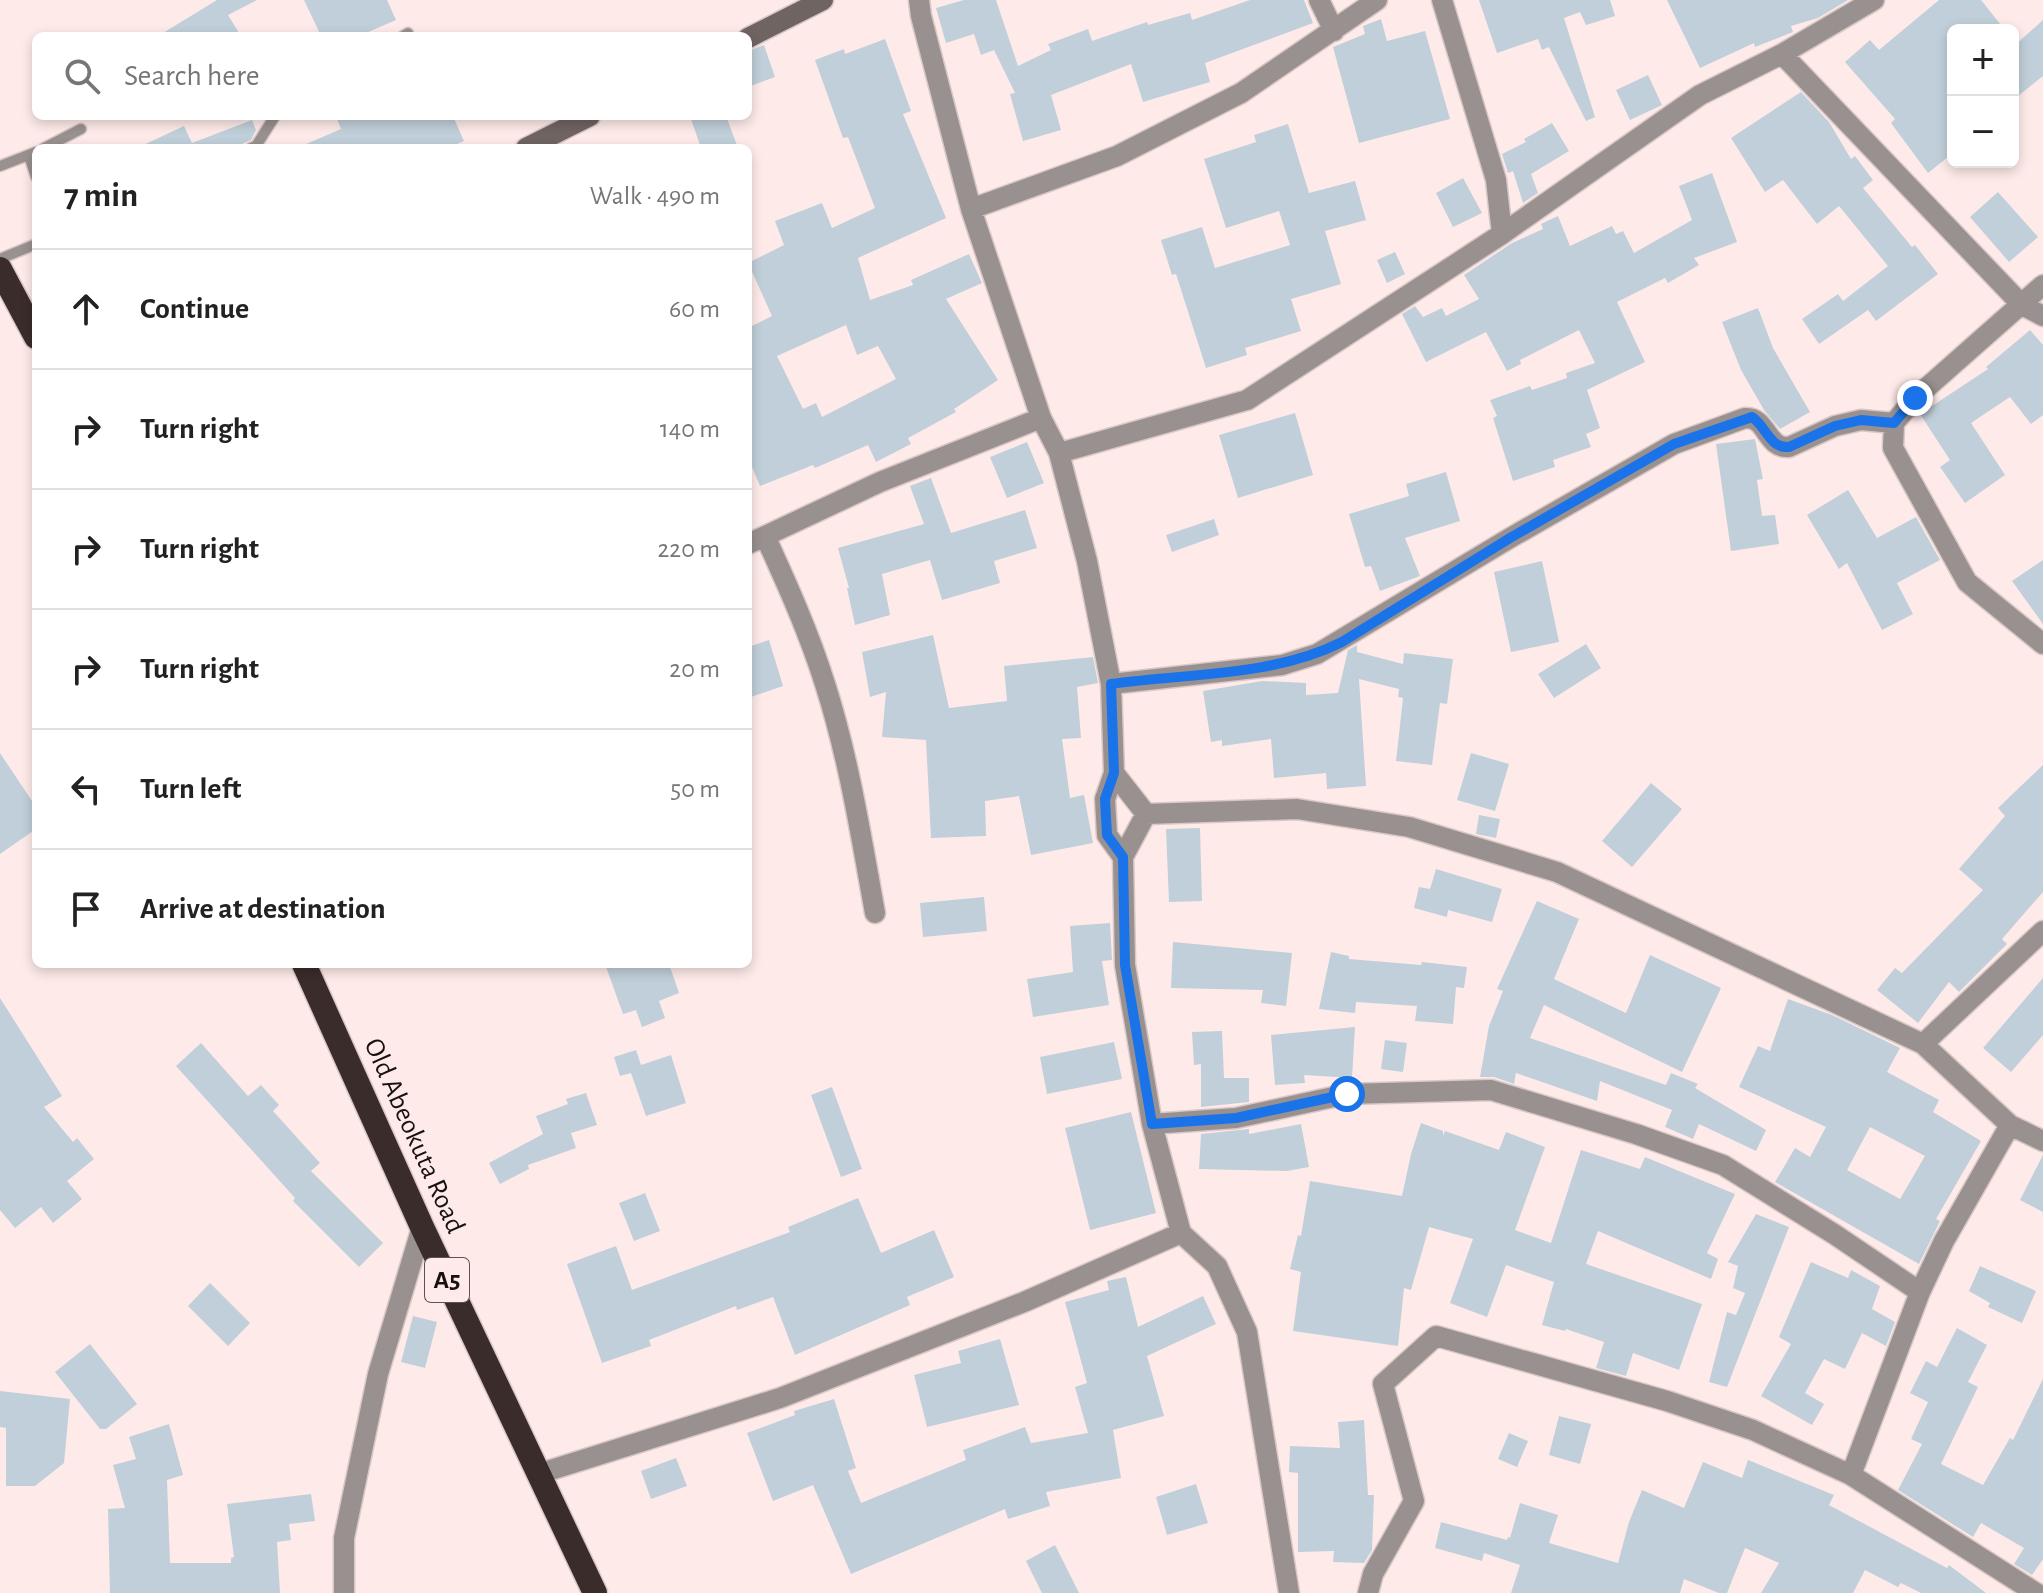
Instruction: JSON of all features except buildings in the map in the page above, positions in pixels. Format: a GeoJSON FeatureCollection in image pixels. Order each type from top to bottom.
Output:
{"type":"FeatureCollection","features":[{"type":"Feature","properties":{"kind":"highway"},"geometry":{"type":"LineString","coordinates":[[0,269],[32,329]]}},
{"type":"Feature","properties":{"kind":"highway","name":"Old Abeokuta Road"},"geometry":{"type":"LineString","coordinates":[[306,968],[422,1227],[595,1593]]}},
{"type":"Feature","properties":{"kind":"street"},"geometry":{"type":"LineString","coordinates":[[752,36],[823,0]]}},
{"type":"Feature","properties":{"kind":"street"},"geometry":{"type":"LineString","coordinates":[[919,0],[971,209],[1041,418],[1059,453],[1087,561],[1111,684],[1114,773],[1105,799],[1107,835],[1123,857]]}},
{"type":"Feature","properties":{"kind":"street"},"geometry":{"type":"LineString","coordinates":[[1319,0],[1334,31]]}},
{"type":"Feature","properties":{"kind":"street"},"geometry":{"type":"LineString","coordinates":[[971,209],[1117,156],[1241,93],[1377,0]]}},
{"type":"Feature","properties":{"kind":"street"},"geometry":{"type":"LineString","coordinates":[[1442,0],[1496,180],[1502,234]]}},
{"type":"Feature","properties":{"kind":"street"},"geometry":{"type":"LineString","coordinates":[[1059,453],[1247,400],[1502,234],[1700,95],[1782,54],[1874,0]]}},
{"type":"Feature","properties":{"kind":"street"},"geometry":{"type":"LineString","coordinates":[[1782,54],[2022,305],[2043,316]]}},
{"type":"Feature","properties":{"kind":"street"},"geometry":{"type":"LineString","coordinates":[[534,144],[582,120]]}},
{"type":"Feature","properties":{"kind":"street"},"geometry":{"type":"LineString","coordinates":[[2043,285],[1915,398],[1894,423],[1893,448],[1967,582],[2043,644]]}},
{"type":"Feature","properties":{"kind":"street"},"geometry":{"type":"LineString","coordinates":[[1111,684],[1282,665],[1317,654],[1674,444],[1745,418],[1752,417],[1760,422],[1772,442],[1781,448],[1835,426],[1861,420],[1894,423]]}},
{"type":"Feature","properties":{"kind":"street"},"geometry":{"type":"LineString","coordinates":[[875,913],[852,785],[825,685],[794,600],[757,540],[880,482],[1041,418]]}},
{"type":"Feature","properties":{"kind":"street"},"geometry":{"type":"LineString","coordinates":[[1114,773],[1146,814]]}},
{"type":"Feature","properties":{"kind":"street"},"geometry":{"type":"LineString","coordinates":[[1146,814],[1297,809],[1409,827],[1557,872],[1923,1044],[2010,1125],[2043,1141]]}},
{"type":"Feature","properties":{"kind":"street"},"geometry":{"type":"LineString","coordinates":[[1146,814],[1123,857],[1125,965],[1152,1124],[1181,1233],[1217,1266],[1247,1332],[1289,1593]]}},
{"type":"Feature","properties":{"kind":"street"},"geometry":{"type":"LineString","coordinates":[[1923,1044],[2043,931]]}},
{"type":"Feature","properties":{"kind":"street"},"geometry":{"type":"LineString","coordinates":[[1152,1124],[1236,1118],[1347,1094],[1491,1090],[1636,1134],[1723,1165],[1920,1292]]}},
{"type":"Feature","properties":{"kind":"street"},"geometry":{"type":"LineString","coordinates":[[1851,1475],[1920,1292],[1944,1241],[2010,1125]]}},
{"type":"Feature","properties":{"kind":"street"},"geometry":{"type":"LineString","coordinates":[[344,1593],[344,1538],[378,1374],[422,1227]]}},
{"type":"Feature","properties":{"kind":"street"},"geometry":{"type":"LineString","coordinates":[[538,1474],[780,1398],[1024,1302],[1181,1233]]}},
{"type":"Feature","properties":{"kind":"street"},"geometry":{"type":"LineString","coordinates":[[1368,1593],[1373,1574],[1414,1501],[1383,1384],[1436,1336],[1682,1406],[1753,1430],[1851,1475],[2038,1587]]}},
{"type":"Feature","properties":{"kind":"lane"},"geometry":{"type":"LineString","coordinates":[[257,144],[272,120]]}},
{"type":"Feature","properties":{"kind":"lane"},"geometry":{"type":"LineString","coordinates":[[52,144],[81,129]]}},
{"type":"Feature","properties":{"kind":"lane"},"geometry":{"type":"LineString","coordinates":[[0,166],[32,154]]}},
{"type":"Feature","properties":{"kind":"lane"},"geometry":{"type":"LineString","coordinates":[[0,259],[32,246]]}},
{"type":"Feature","properties":{"kind":"route"},"geometry":{"type":"LineString","coordinates":[[1347,1094],[1236,1118],[1152,1124],[1125,965],[1123,857],[1107,835],[1105,799],[1114,773],[1111,684],[1282,665],[1317,654],[1674,444],[1752,417],[1760,422],[1772,442],[1781,448],[1789,447],[1835,426],[1861,420],[1894,423],[1915,398]]}}]}
